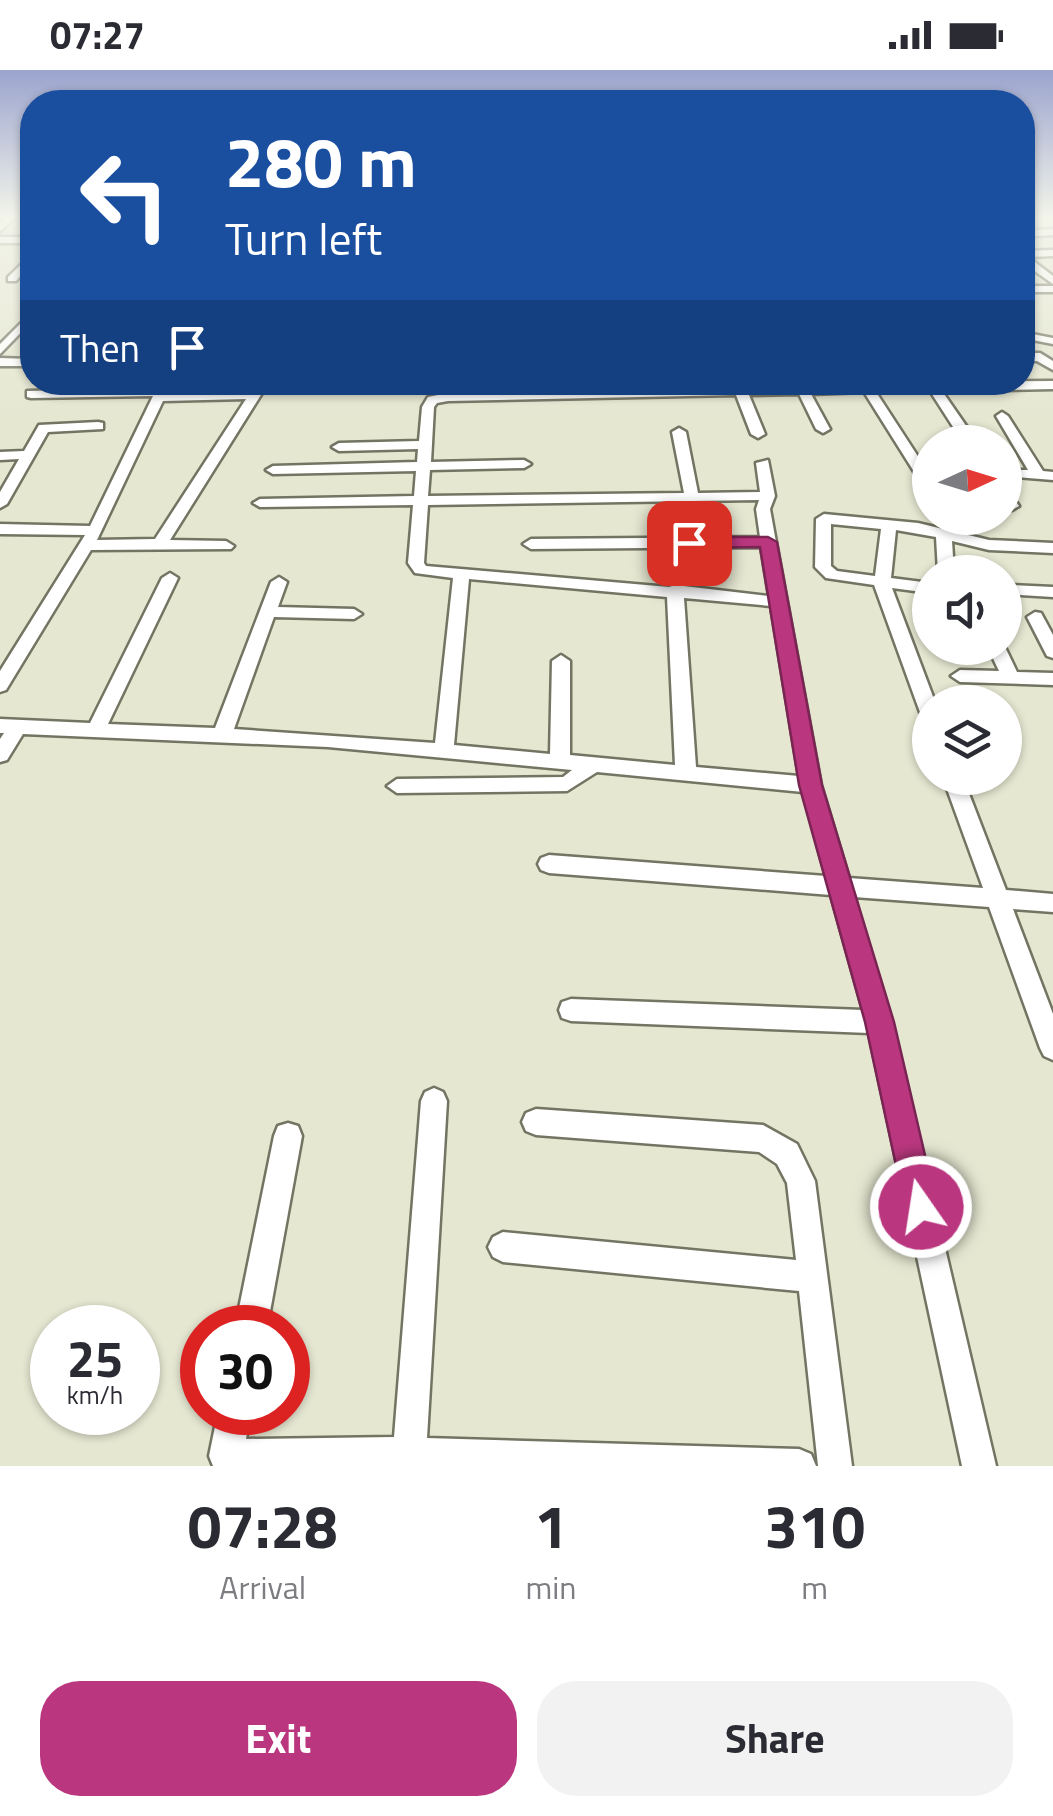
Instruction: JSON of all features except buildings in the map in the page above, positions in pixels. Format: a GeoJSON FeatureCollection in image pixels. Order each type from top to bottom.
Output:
{"type":"FeatureCollection","features":[{"type":"Feature","properties":{"kind":"street"},"geometry":{"type":"LineString","coordinates":[[0,351],[20,328]]}},
{"type":"Feature","properties":{"kind":"street"},"geometry":{"type":"LineString","coordinates":[[0,686],[95,531],[158,395]]}},
{"type":"Feature","properties":{"kind":"street"},"geometry":{"type":"LineString","coordinates":[[160,544],[254,395]]}},
{"type":"Feature","properties":{"kind":"street"},"geometry":{"type":"LineString","coordinates":[[497,395],[432,400],[428,408],[416,563],[432,573],[674,590],[780,602]]}},
{"type":"Feature","properties":{"kind":"street"},"geometry":{"type":"LineString","coordinates":[[742,395],[758,434]]}},
{"type":"Feature","properties":{"kind":"street"},"geometry":{"type":"LineString","coordinates":[[806,395],[823,429]]}},
{"type":"Feature","properties":{"kind":"street"},"geometry":{"type":"LineString","coordinates":[[871,395],[912,458]]}},
{"type":"Feature","properties":{"kind":"street"},"geometry":{"type":"LineString","coordinates":[[939,395],[959,425]]}},
{"type":"Feature","properties":{"kind":"street"},"geometry":{"type":"LineString","coordinates":[[1002,416],[1045,475]]}},
{"type":"Feature","properties":{"kind":"street"},"geometry":{"type":"LineString","coordinates":[[0,504],[44,428],[98,426]]}},
{"type":"Feature","properties":{"kind":"street"},"geometry":{"type":"LineString","coordinates":[[679,432],[692,498]]}},
{"type":"Feature","properties":{"kind":"street"},"geometry":{"type":"LineString","coordinates":[[339,446],[426,445]]}},
{"type":"Feature","properties":{"kind":"street"},"geometry":{"type":"LineString","coordinates":[[0,456],[29,454]]}},
{"type":"Feature","properties":{"kind":"street"},"geometry":{"type":"LineString","coordinates":[[762,463],[768,496],[762,509],[811,785],[879,1022],[979,1466]]}},
{"type":"Feature","properties":{"kind":"street"},"geometry":{"type":"LineString","coordinates":[[273,470],[524,464]]}},
{"type":"Feature","properties":{"kind":"street"},"geometry":{"type":"LineString","coordinates":[[260,503],[768,496]]}},
{"type":"Feature","properties":{"kind":"street"},"geometry":{"type":"LineString","coordinates":[[912,528],[824,520],[823,568],[837,576],[912,586]]}},
{"type":"Feature","properties":{"kind":"street"},"geometry":{"type":"LineString","coordinates":[[889,524],[882,584],[919,685]]}},
{"type":"Feature","properties":{"kind":"street"},"geometry":{"type":"LineString","coordinates":[[0,528],[95,531]]}},
{"type":"Feature","properties":{"kind":"street"},"geometry":{"type":"LineString","coordinates":[[948,535],[989,546],[1053,548]]}},
{"type":"Feature","properties":{"kind":"street"},"geometry":{"type":"LineString","coordinates":[[531,544],[768,542]]}},
{"type":"Feature","properties":{"kind":"street"},"geometry":{"type":"LineString","coordinates":[[85,545],[226,546]]}},
{"type":"Feature","properties":{"kind":"street"},"geometry":{"type":"LineString","coordinates":[[444,751],[461,575]]}},
{"type":"Feature","properties":{"kind":"street"},"geometry":{"type":"LineString","coordinates":[[96,730],[170,578]]}},
{"type":"Feature","properties":{"kind":"street"},"geometry":{"type":"LineString","coordinates":[[223,732],[278,582]]}},
{"type":"Feature","properties":{"kind":"street"},"geometry":{"type":"LineString","coordinates":[[674,590],[686,774]]}},
{"type":"Feature","properties":{"kind":"street"},"geometry":{"type":"LineString","coordinates":[[1022,591],[1053,592]]}},
{"type":"Feature","properties":{"kind":"street"},"geometry":{"type":"LineString","coordinates":[[268,612],[354,614]]}},
{"type":"Feature","properties":{"kind":"street"},"geometry":{"type":"LineString","coordinates":[[1035,617],[1053,652]]}},
{"type":"Feature","properties":{"kind":"street"},"geometry":{"type":"LineString","coordinates":[[560,764],[561,661]]}},
{"type":"Feature","properties":{"kind":"street"},"geometry":{"type":"LineString","coordinates":[[1005,665],[1011,678]]}},
{"type":"Feature","properties":{"kind":"street"},"geometry":{"type":"LineString","coordinates":[[960,676],[1053,679]]}},
{"type":"Feature","properties":{"kind":"street"},"geometry":{"type":"LineString","coordinates":[[0,756],[8,727],[223,732],[811,785]]}},
{"type":"Feature","properties":{"kind":"street"},"geometry":{"type":"LineString","coordinates":[[398,786],[567,784],[592,766]]}},
{"type":"Feature","properties":{"kind":"street"},"geometry":{"type":"LineString","coordinates":[[959,795],[1053,1048]]}},
{"type":"Feature","properties":{"kind":"street"},"geometry":{"type":"LineString","coordinates":[[550,864],[836,882],[1053,902]]}},
{"type":"Feature","properties":{"kind":"street"},"geometry":{"type":"LineString","coordinates":[[571,1010],[879,1022]]}},
{"type":"Feature","properties":{"kind":"street"},"geometry":{"type":"LineString","coordinates":[[409,1460],[434,1101]]}},
{"type":"Feature","properties":{"kind":"street"},"geometry":{"type":"LineString","coordinates":[[536,1122],[764,1138],[787,1154],[801,1182],[835,1466]]}},
{"type":"Feature","properties":{"kind":"street"},"geometry":{"type":"LineString","coordinates":[[255,1305],[288,1136]]}},
{"type":"Feature","properties":{"kind":"street"},"geometry":{"type":"LineString","coordinates":[[504,1246],[812,1277]]}},
{"type":"Feature","properties":{"kind":"street"},"geometry":{"type":"LineString","coordinates":[[230,1435],[225,1461],[799,1466]]}},
{"type":"Feature","properties":{"kind":"route"},"geometry":{"type":"LineString","coordinates":[[689,543],[768,542],[811,785],[879,1022],[921,1207]]}}]}
